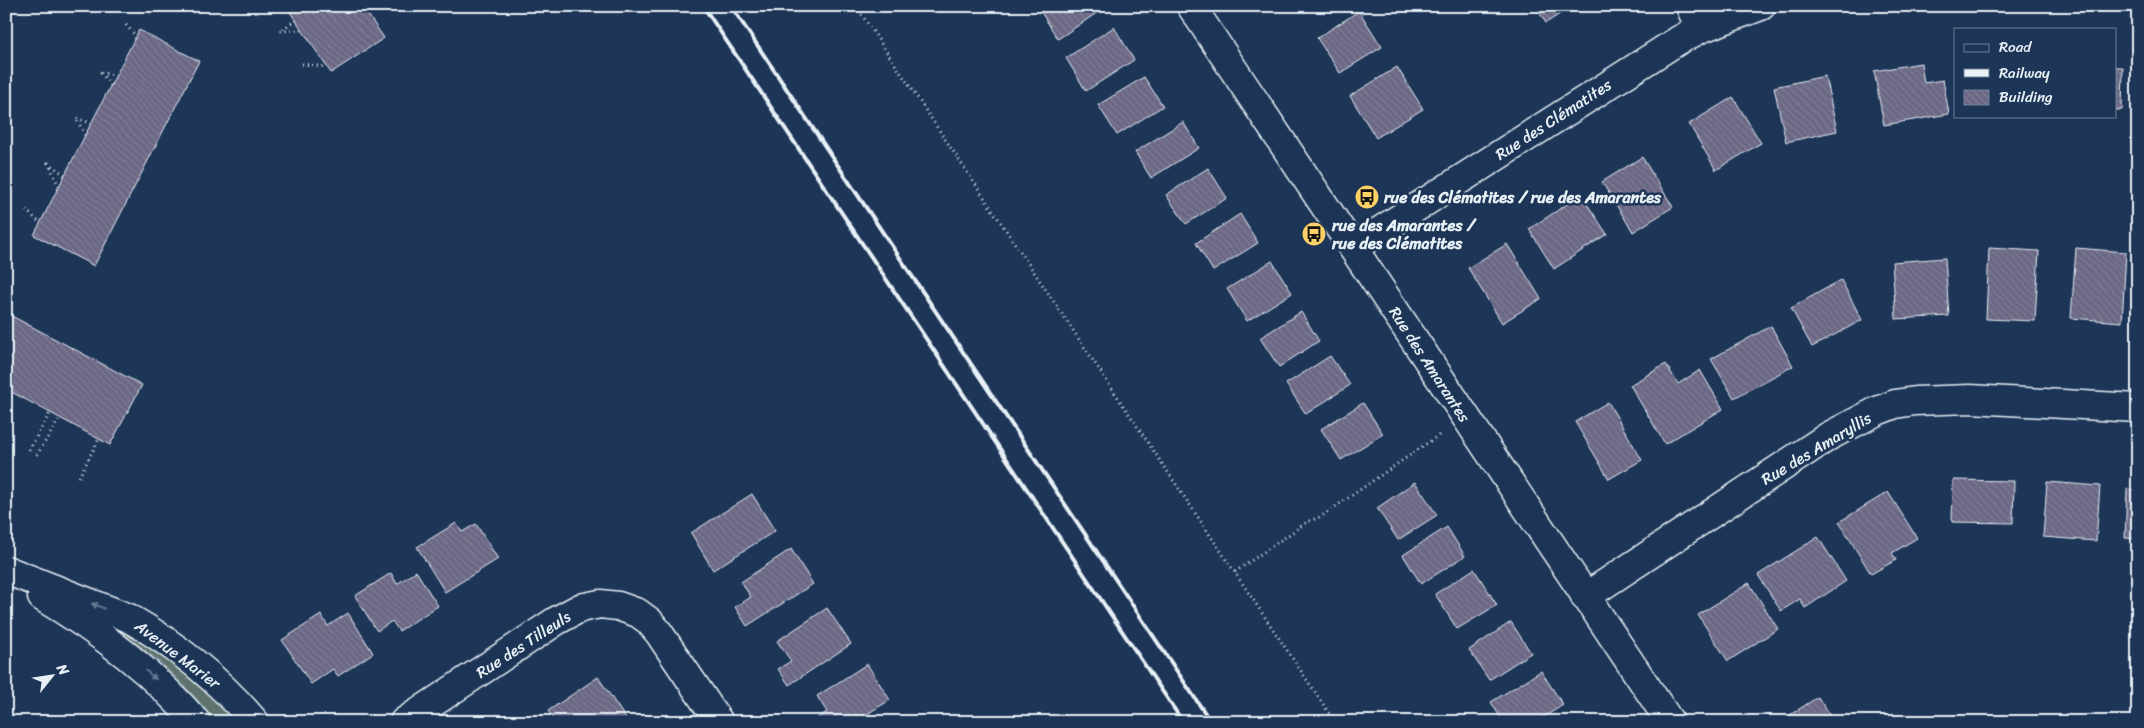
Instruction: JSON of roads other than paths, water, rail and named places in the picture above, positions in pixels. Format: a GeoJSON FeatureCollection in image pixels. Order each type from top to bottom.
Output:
{"type":"FeatureCollection","features":[{"type":"Feature","properties":{"kind":"street","name":"Rue des Amarantes"},"geometry":{"type":"LineString","coordinates":[[1191,6],[1670,722]]}},
{"type":"Feature","properties":{"kind":"street","name":"Rue des Clématites"},"geometry":{"type":"LineString","coordinates":[[1353,248],[1650,56],[1695,18],[1761,6]]}},
{"type":"Feature","properties":{"kind":"street","name":"Rue des Amaryllis"},"geometry":{"type":"LineString","coordinates":[[1585,596],[1829,436],[1862,418],[1895,404],[1915,401],[1970,399],[2138,408]]}},
{"type":"Feature","properties":{"kind":"street","name":"Avenue Marier"},"geometry":{"type":"LineString","coordinates":[[6,570],[129,618],[147,628],[221,685],[255,722]]}},
{"type":"Feature","properties":{"kind":"street","name":"Avenue Marier"},"geometry":{"type":"LineString","coordinates":[[6,575],[61,608],[114,644],[157,680],[196,722]]}},
{"type":"Feature","properties":{"kind":"street","name":"Rue des Tilleuls"},"geometry":{"type":"LineString","coordinates":[[404,722],[556,621],[580,608],[600,604],[628,609],[649,621],[719,722]]}},
{"type":"Feature","properties":{"kind":"railway"},"geometry":{"type":"LineString","coordinates":[[703,6],[1183,722]]}},
{"type":"Feature","properties":{"kind":"railway"},"geometry":{"type":"LineString","coordinates":[[731,6],[1211,722]]}},
{"type":"Feature","properties":{"kind":"place","name":"rue des Clématites / rue des Amarantes"},"geometry":{"type":"Point","coordinates":[1367,197]}},
{"type":"Feature","properties":{"kind":"place","name":"rue des Amarantes / rue des Clématites"},"geometry":{"type":"Point","coordinates":[1314,234]}}]}
